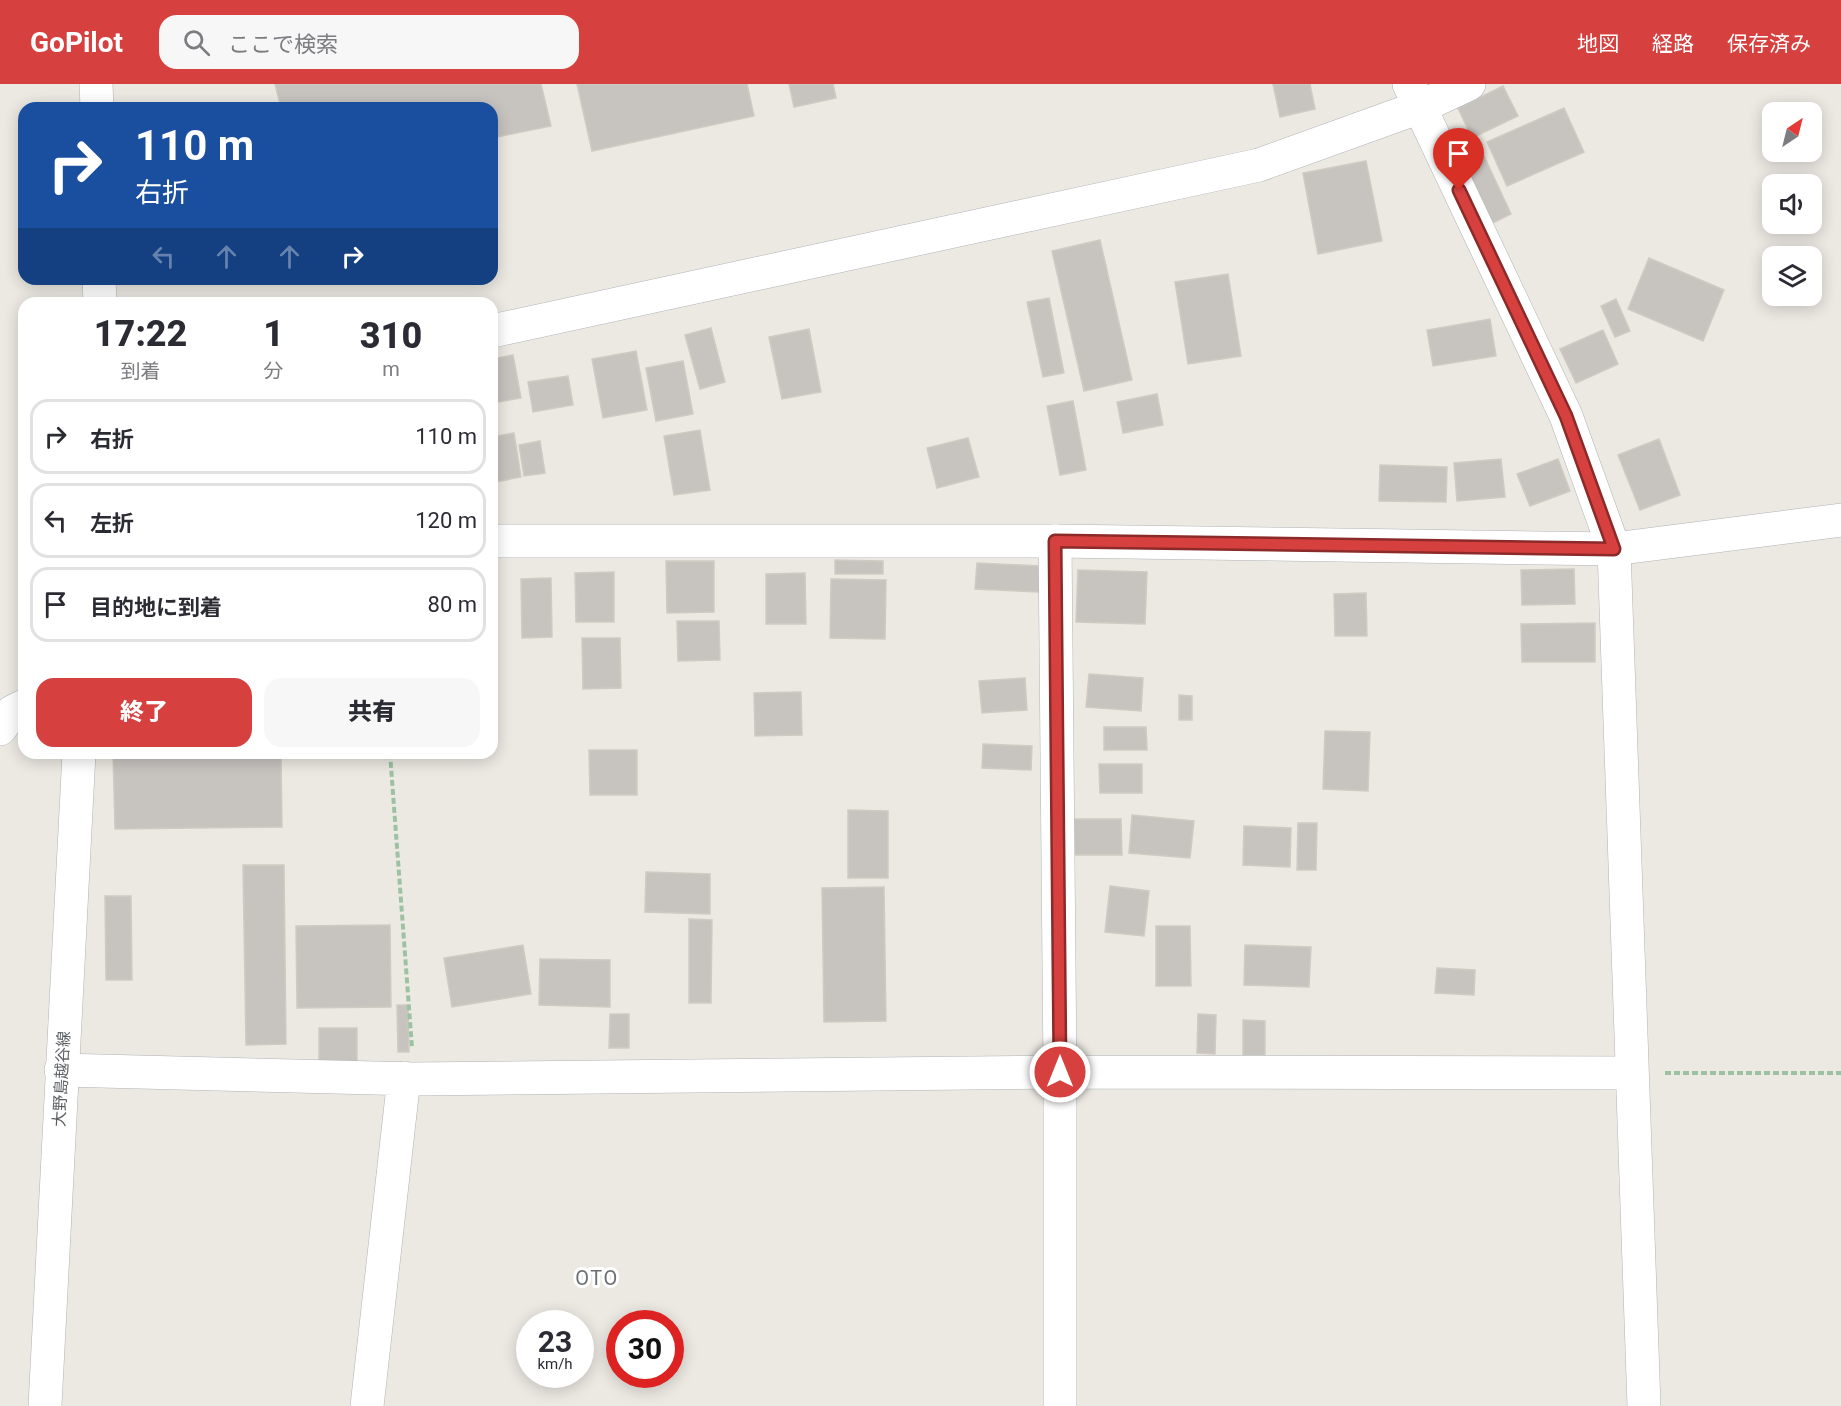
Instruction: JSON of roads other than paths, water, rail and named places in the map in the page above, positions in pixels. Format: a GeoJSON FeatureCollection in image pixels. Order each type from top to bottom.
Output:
{"type":"FeatureCollection","features":[{"type":"Feature","properties":{"kind":"street"},"geometry":{"type":"LineString","coordinates":[[96,84],[97,102]]}},
{"type":"Feature","properties":{"kind":"street"},"geometry":{"type":"LineString","coordinates":[[498,330],[1259,165],[1415,96],[1469,84]]}},
{"type":"Feature","properties":{"kind":"street"},"geometry":{"type":"LineString","coordinates":[[1415,96],[1566,416],[1614,549],[1644,1406]]}},
{"type":"Feature","properties":{"kind":"street"},"geometry":{"type":"LineString","coordinates":[[498,541],[1055,541],[1614,549],[1841,520]]}},
{"type":"Feature","properties":{"kind":"street"},"geometry":{"type":"LineString","coordinates":[[1055,541],[1060,1072],[1060,1406]]}},
{"type":"Feature","properties":{"kind":"street"},"geometry":{"type":"LineString","coordinates":[[0,729],[12,712],[18,709]]}},
{"type":"Feature","properties":{"kind":"street","name":"大野島越谷線"},"geometry":{"type":"LineString","coordinates":[[45,1406],[79,759]]}},
{"type":"Feature","properties":{"kind":"street"},"geometry":{"type":"LineString","coordinates":[[61,1070],[409,1078],[1060,1072],[1632,1073]]}},
{"type":"Feature","properties":{"kind":"street"},"geometry":{"type":"LineString","coordinates":[[367,1406],[409,1078]]}},
{"type":"Feature","properties":{"kind":"district","name":"OTO"},"geometry":{"type":"Point","coordinates":[597,1278]}}]}
